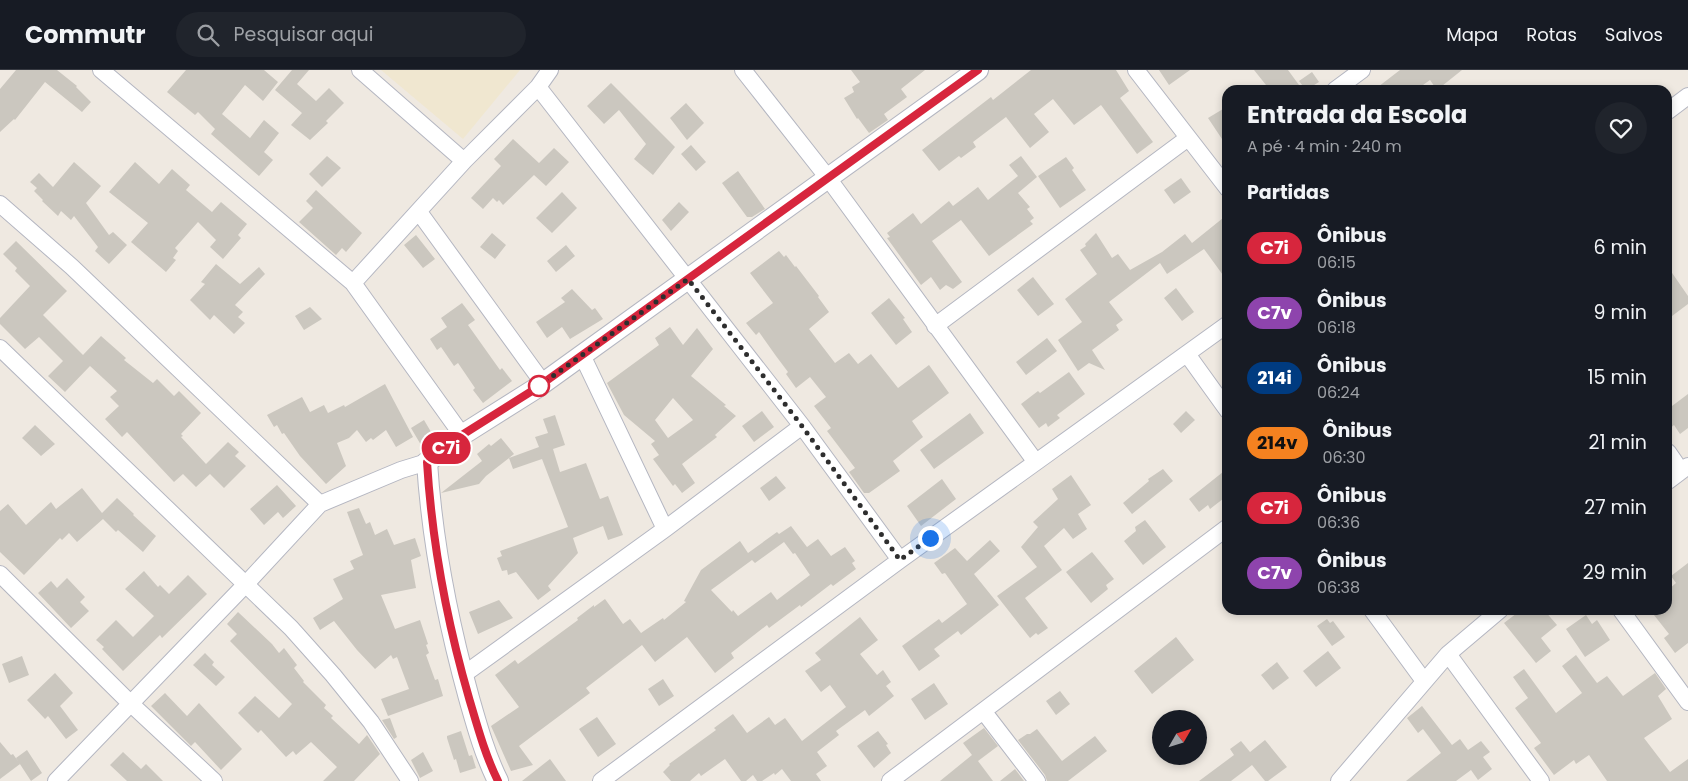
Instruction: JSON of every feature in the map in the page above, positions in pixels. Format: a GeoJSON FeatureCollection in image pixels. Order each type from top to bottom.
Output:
{"type":"FeatureCollection","features":[{"type":"Feature","properties":{"kind":"street"},"geometry":{"type":"LineString","coordinates":[[101,70],[353,283],[462,435]]}},
{"type":"Feature","properties":{"kind":"street"},"geometry":{"type":"LineString","coordinates":[[360,70],[464,161]]}},
{"type":"Feature","properties":{"kind":"street"},"geometry":{"type":"LineString","coordinates":[[353,283],[464,161],[538,87],[550,70]]}},
{"type":"Feature","properties":{"kind":"street"},"geometry":{"type":"LineString","coordinates":[[743,70],[828,178],[1035,461]]}},
{"type":"Feature","properties":{"kind":"street"},"geometry":{"type":"LineString","coordinates":[[56,781],[245,585],[320,504],[401,470],[427,462],[462,435],[543,383],[978,70]]}},
{"type":"Feature","properties":{"kind":"street"},"geometry":{"type":"LineString","coordinates":[[1136,70],[1188,138],[1222,176]]}},
{"type":"Feature","properties":{"kind":"street"},"geometry":{"type":"LineString","coordinates":[[1341,85],[1362,70]]}},
{"type":"Feature","properties":{"kind":"street"},"geometry":{"type":"LineString","coordinates":[[538,87],[802,426],[900,560]]}},
{"type":"Feature","properties":{"kind":"street"},"geometry":{"type":"LineString","coordinates":[[1672,108],[1688,96]]}},
{"type":"Feature","properties":{"kind":"street"},"geometry":{"type":"LineString","coordinates":[[935,326],[1188,138]]}},
{"type":"Feature","properties":{"kind":"street"},"geometry":{"type":"LineString","coordinates":[[0,204],[72,267],[320,504]]}},
{"type":"Feature","properties":{"kind":"street"},"geometry":{"type":"LineString","coordinates":[[419,212],[543,383]]}},
{"type":"Feature","properties":{"kind":"street"},"geometry":{"type":"LineString","coordinates":[[601,781],[1035,461],[1222,328]]}},
{"type":"Feature","properties":{"kind":"street"},"geometry":{"type":"LineString","coordinates":[[0,348],[291,628],[333,675],[371,722],[410,781]]}},
{"type":"Feature","properties":{"kind":"street"},"geometry":{"type":"LineString","coordinates":[[1187,354],[1222,403]]}},
{"type":"Feature","properties":{"kind":"street"},"geometry":{"type":"LineString","coordinates":[[582,355],[665,529]]}},
{"type":"Feature","properties":{"kind":"street"},"geometry":{"type":"LineString","coordinates":[[463,675],[665,529],[802,426]]}},
{"type":"Feature","properties":{"kind":"street"},"geometry":{"type":"LineString","coordinates":[[1672,456],[1685,469],[1672,478]]}},
{"type":"Feature","properties":{"kind":"street"},"geometry":{"type":"LineString","coordinates":[[427,462],[429,491],[443,590],[463,675],[493,779]]}},
{"type":"Feature","properties":{"kind":"street"},"geometry":{"type":"LineString","coordinates":[[890,781],[1222,532]]}},
{"type":"Feature","properties":{"kind":"street"},"geometry":{"type":"LineString","coordinates":[[0,574],[130,703],[214,781]]}},
{"type":"Feature","properties":{"kind":"street"},"geometry":{"type":"LineString","coordinates":[[1376,615],[1424,680]]}},
{"type":"Feature","properties":{"kind":"street"},"geometry":{"type":"LineString","coordinates":[[1339,781],[1448,654],[1494,615]]}},
{"type":"Feature","properties":{"kind":"street"},"geometry":{"type":"LineString","coordinates":[[1625,615],[1688,702]]}},
{"type":"Feature","properties":{"kind":"street"},"geometry":{"type":"LineString","coordinates":[[1448,654],[1541,781]]}},
{"type":"Feature","properties":{"kind":"street"},"geometry":{"type":"LineString","coordinates":[[984,712],[1037,781]]}},
{"type":"Feature","properties":{"kind":"shaded area"},"geometry":{"type":"Polygon","coordinates":[[[381,70],[520,70],[463,139],[381,70]]]}},
{"type":"Feature","properties":{"kind":"building"},"geometry":{"type":"Polygon","coordinates":[[[16,70],[57,70],[77,86],[91,102],[82,112],[45,82],[15,120],[0,132],[0,89],[16,70]]]}},
{"type":"Feature","properties":{"kind":"building"},"geometry":{"type":"Polygon","coordinates":[[[186,70],[264,70],[278,82],[263,101],[245,85],[222,114],[250,138],[264,120],[279,133],[264,152],[273,160],[259,176],[211,134],[215,129],[198,112],[195,115],[167,92],[186,70]]]}},
{"type":"Feature","properties":{"kind":"building"},"geometry":{"type":"Polygon","coordinates":[[[292,70],[309,70],[297,84],[316,101],[329,88],[344,103],[326,121],[328,123],[310,140],[291,125],[302,113],[275,90],[292,70]]]}},
{"type":"Feature","properties":{"kind":"building"},"geometry":{"type":"Polygon","coordinates":[[[851,70],[925,70],[901,89],[907,97],[884,114],[888,120],[869,133],[857,119],[844,98],[854,92],[852,87],[860,82],[851,70]]]}},
{"type":"Feature","properties":{"kind":"building"},"geometry":{"type":"Polygon","coordinates":[[[1031,70],[1116,70],[1129,91],[1120,98],[1153,142],[1137,154],[1101,105],[1074,125],[1053,99],[1034,114],[1049,132],[1030,148],[1006,117],[973,142],[976,147],[961,158],[959,156],[939,171],[922,150],[991,97],[993,100],[1031,70]]]}},
{"type":"Feature","properties":{"kind":"building"},"geometry":{"type":"Polygon","coordinates":[[[1159,70],[1190,70],[1169,85],[1159,70]]]}},
{"type":"Feature","properties":{"kind":"building"},"geometry":{"type":"Polygon","coordinates":[[[1254,70],[1288,70],[1299,85],[1266,85],[1254,70]]]}},
{"type":"Feature","properties":{"kind":"building"},"geometry":{"type":"Polygon","coordinates":[[[1400,70],[1462,70],[1443,85],[1434,85],[1430,80],[1423,85],[1380,85],[1400,70]]]}},
{"type":"Feature","properties":{"kind":"building"},"geometry":{"type":"Polygon","coordinates":[[[1312,72],[1319,82],[1314,85],[1302,85],[1299,81],[1312,72]]]}},
{"type":"Feature","properties":{"kind":"building"},"geometry":{"type":"Polygon","coordinates":[[[611,83],[675,147],[653,175],[634,159],[646,144],[619,110],[604,124],[587,106],[611,83]]]}},
{"type":"Feature","properties":{"kind":"building"},"geometry":{"type":"Polygon","coordinates":[[[686,103],[704,123],[687,140],[670,118],[686,103]]]}},
{"type":"Feature","properties":{"kind":"building"},"geometry":{"type":"Polygon","coordinates":[[[1222,110],[1222,139],[1208,118],[1222,110]]]}},
{"type":"Feature","properties":{"kind":"building"},"geometry":{"type":"Polygon","coordinates":[[[513,139],[539,163],[554,148],[569,162],[546,186],[534,175],[503,205],[499,200],[497,202],[493,198],[483,209],[471,198],[501,166],[494,159],[513,139]]]}},
{"type":"Feature","properties":{"kind":"building"},"geometry":{"type":"Polygon","coordinates":[[[691,145],[706,162],[696,171],[681,154],[691,145]]]}},
{"type":"Feature","properties":{"kind":"building"},"geometry":{"type":"Polygon","coordinates":[[[327,156],[341,168],[322,187],[309,174],[327,156]]]}},
{"type":"Feature","properties":{"kind":"building"},"geometry":{"type":"Polygon","coordinates":[[[1021,156],[1037,177],[1018,193],[1030,207],[1027,209],[1034,218],[1030,221],[1033,224],[989,256],[961,220],[932,241],[962,282],[953,289],[946,285],[940,290],[931,277],[921,285],[887,238],[890,237],[887,233],[913,213],[921,224],[949,201],[953,206],[978,187],[988,200],[1018,176],[1009,165],[1021,156]]]}},
{"type":"Feature","properties":{"kind":"building"},"geometry":{"type":"Polygon","coordinates":[[[1066,157],[1074,168],[1072,170],[1086,190],[1060,208],[1038,176],[1066,157]]]}},
{"type":"Feature","properties":{"kind":"building"},"geometry":{"type":"Polygon","coordinates":[[[74,162],[101,186],[86,203],[109,235],[113,232],[127,245],[109,264],[95,251],[98,247],[74,216],[71,220],[61,211],[58,216],[42,201],[34,191],[37,188],[30,182],[39,173],[53,187],[74,162]]]}},
{"type":"Feature","properties":{"kind":"building"},"geometry":{"type":"Polygon","coordinates":[[[135,162],[159,184],[172,169],[190,185],[186,190],[212,212],[221,202],[247,224],[238,235],[241,238],[223,259],[210,247],[216,240],[198,222],[175,248],[178,251],[173,258],[176,260],[166,272],[131,242],[148,223],[109,192],[135,162]]]}},
{"type":"Feature","properties":{"kind":"building"},"geometry":{"type":"Polygon","coordinates":[[[738,171],[765,209],[752,217],[747,217],[722,183],[738,171]]]}},
{"type":"Feature","properties":{"kind":"building"},"geometry":{"type":"Polygon","coordinates":[[[1181,178],[1191,192],[1174,204],[1164,190],[1181,178]]]}},
{"type":"Feature","properties":{"kind":"building"},"geometry":{"type":"Polygon","coordinates":[[[316,190],[362,233],[346,252],[342,248],[336,255],[299,222],[313,208],[306,201],[316,190]]]}},
{"type":"Feature","properties":{"kind":"building"},"geometry":{"type":"Polygon","coordinates":[[[562,192],[577,208],[552,233],[536,218],[562,192]]]}},
{"type":"Feature","properties":{"kind":"building"},"geometry":{"type":"Polygon","coordinates":[[[679,202],[689,212],[671,231],[662,220],[679,202]]]}},
{"type":"Feature","properties":{"kind":"building"},"geometry":{"type":"Polygon","coordinates":[[[1222,219],[1222,274],[1204,249],[1167,274],[1160,263],[1109,302],[1123,320],[1116,325],[1119,330],[1092,350],[1105,370],[1089,363],[1078,371],[1058,340],[1082,322],[1065,299],[1097,274],[1080,250],[1086,246],[1085,244],[1096,233],[1112,258],[1118,254],[1130,270],[1162,252],[1185,234],[1192,243],[1222,219]]]}},
{"type":"Feature","properties":{"kind":"building"},"geometry":{"type":"Polygon","coordinates":[[[492,233],[506,245],[495,259],[480,247],[492,233]]]}},
{"type":"Feature","properties":{"kind":"building"},"geometry":{"type":"Polygon","coordinates":[[[416,235],[435,259],[423,268],[404,245],[416,235]]]}},
{"type":"Feature","properties":{"kind":"building"},"geometry":{"type":"Polygon","coordinates":[[[16,241],[67,291],[43,315],[83,355],[101,336],[126,358],[124,360],[153,383],[157,379],[174,396],[179,391],[201,413],[181,434],[183,436],[181,437],[206,464],[228,442],[239,452],[235,456],[246,466],[224,488],[210,474],[196,487],[183,474],[174,482],[127,432],[122,437],[105,419],[119,406],[110,397],[117,391],[90,366],[65,392],[48,376],[63,361],[39,337],[25,349],[0,324],[0,318],[30,286],[15,271],[17,268],[3,254],[16,241]]]}},
{"type":"Feature","properties":{"kind":"building"},"geometry":{"type":"Polygon","coordinates":[[[566,245],[575,256],[556,272],[547,261],[566,245]]]}},
{"type":"Feature","properties":{"kind":"building"},"geometry":{"type":"Polygon","coordinates":[[[779,251],[784,257],[786,255],[796,266],[829,312],[809,329],[835,363],[849,353],[858,364],[871,354],[898,388],[929,365],[949,393],[912,421],[923,437],[893,461],[900,471],[869,493],[864,493],[849,472],[855,468],[827,431],[831,428],[814,406],[826,397],[810,377],[796,388],[786,374],[788,372],[759,332],[756,335],[746,323],[773,303],[750,273],[779,251]]]}},
{"type":"Feature","properties":{"kind":"building"},"geometry":{"type":"Polygon","coordinates":[[[216,264],[240,284],[259,267],[265,274],[235,305],[243,312],[238,317],[245,323],[234,334],[214,315],[210,320],[190,300],[205,284],[201,282],[216,264]]]}},
{"type":"Feature","properties":{"kind":"building"},"geometry":{"type":"Polygon","coordinates":[[[1672,273],[1688,296],[1688,304],[1672,316],[1672,273]]]}},
{"type":"Feature","properties":{"kind":"building"},"geometry":{"type":"Polygon","coordinates":[[[1033,277],[1054,304],[1038,316],[1017,290],[1033,277]]]}},
{"type":"Feature","properties":{"kind":"building"},"geometry":{"type":"Polygon","coordinates":[[[1176,288],[1194,312],[1182,321],[1164,298],[1176,288]]]}},
{"type":"Feature","properties":{"kind":"building"},"geometry":{"type":"Polygon","coordinates":[[[572,289],[592,310],[595,308],[603,319],[570,339],[562,327],[547,338],[536,322],[565,302],[561,298],[572,289]]]}},
{"type":"Feature","properties":{"kind":"building"},"geometry":{"type":"Polygon","coordinates":[[[889,298],[905,318],[903,319],[912,332],[896,345],[871,313],[889,298]]]}},
{"type":"Feature","properties":{"kind":"building"},"geometry":{"type":"Polygon","coordinates":[[[462,303],[475,320],[468,325],[500,370],[502,368],[512,381],[483,403],[473,390],[475,388],[458,363],[454,366],[441,347],[437,350],[430,339],[447,327],[441,318],[462,303]]]}},
{"type":"Feature","properties":{"kind":"building"},"geometry":{"type":"Polygon","coordinates":[[[310,307],[322,319],[304,330],[295,316],[310,307]]]}},
{"type":"Feature","properties":{"kind":"building"},"geometry":{"type":"Polygon","coordinates":[[[670,327],[683,345],[697,328],[713,349],[691,376],[726,405],[724,406],[736,416],[715,435],[717,437],[682,464],[695,483],[682,493],[675,484],[673,486],[653,459],[659,455],[651,444],[655,441],[624,415],[607,383],[659,345],[655,338],[670,327]],[[673,398],[655,420],[668,438],[693,420],[673,398]]]}},
{"type":"Feature","properties":{"kind":"building"},"geometry":{"type":"Polygon","coordinates":[[[1047,338],[1057,351],[1026,375],[1016,362],[1047,338]]]}},
{"type":"Feature","properties":{"kind":"building"},"geometry":{"type":"Polygon","coordinates":[[[1069,372],[1085,394],[1057,415],[1060,418],[1048,427],[1046,423],[1039,428],[1021,404],[1069,372]]]}},
{"type":"Feature","properties":{"kind":"building"},"geometry":{"type":"Polygon","coordinates":[[[385,384],[413,437],[396,447],[386,430],[373,440],[371,438],[366,442],[357,430],[349,438],[337,443],[346,466],[326,484],[300,456],[277,425],[274,427],[267,415],[302,397],[310,412],[324,405],[328,413],[344,405],[345,407],[385,384]]]}},
{"type":"Feature","properties":{"kind":"building"},"geometry":{"type":"Polygon","coordinates":[[[1688,394],[1688,428],[1680,434],[1674,425],[1672,427],[1672,406],[1688,394]]]}},
{"type":"Feature","properties":{"kind":"building"},"geometry":{"type":"Polygon","coordinates":[[[762,411],[774,427],[754,442],[742,426],[762,411]]]}},
{"type":"Feature","properties":{"kind":"building"},"geometry":{"type":"Polygon","coordinates":[[[1186,411],[1195,420],[1181,433],[1173,424],[1186,411]]]}},
{"type":"Feature","properties":{"kind":"building"},"geometry":{"type":"Polygon","coordinates":[[[970,413],[984,433],[934,469],[920,450],[970,413]]]}},
{"type":"Feature","properties":{"kind":"building"},"geometry":{"type":"Polygon","coordinates":[[[555,415],[565,445],[553,449],[560,472],[586,463],[600,499],[608,496],[623,535],[608,540],[603,526],[573,538],[578,553],[548,586],[551,590],[538,600],[516,572],[508,575],[507,570],[502,571],[497,558],[502,556],[500,551],[568,527],[542,459],[513,469],[509,458],[539,447],[535,437],[548,433],[543,419],[555,415]]]}},
{"type":"Feature","properties":{"kind":"building"},"geometry":{"type":"Polygon","coordinates":[[[424,420],[434,437],[421,445],[411,428],[424,420]]]}},
{"type":"Feature","properties":{"kind":"building"},"geometry":{"type":"Polygon","coordinates":[[[35,425],[55,444],[41,456],[22,438],[35,425]]]}},
{"type":"Feature","properties":{"kind":"building"},"geometry":{"type":"Polygon","coordinates":[[[501,438],[514,454],[486,476],[479,484],[441,493],[482,461],[477,454],[489,444],[491,446],[501,438]]]}},
{"type":"Feature","properties":{"kind":"building"},"geometry":{"type":"Polygon","coordinates":[[[1163,469],[1173,481],[1132,514],[1123,503],[1149,481],[1148,479],[1163,469]]]}},
{"type":"Feature","properties":{"kind":"building"},"geometry":{"type":"Polygon","coordinates":[[[1222,473],[1222,500],[1210,509],[1208,505],[1199,512],[1189,499],[1222,473]]]}},
{"type":"Feature","properties":{"kind":"building"},"geometry":{"type":"Polygon","coordinates":[[[1071,475],[1091,505],[1078,514],[1087,529],[1073,539],[1064,528],[1044,546],[1062,570],[1025,598],[1048,628],[1030,638],[997,596],[1037,567],[1021,547],[1038,527],[1033,522],[1058,499],[1052,489],[1071,475]]]}},
{"type":"Feature","properties":{"kind":"building"},"geometry":{"type":"Polygon","coordinates":[[[776,476],[786,488],[769,501],[760,488],[776,476]]]}},
{"type":"Feature","properties":{"kind":"building"},"geometry":{"type":"Polygon","coordinates":[[[942,479],[956,499],[921,526],[907,506],[942,479]]]}},
{"type":"Feature","properties":{"kind":"building"},"geometry":{"type":"Polygon","coordinates":[[[277,485],[296,506],[283,518],[278,512],[264,525],[250,509],[277,485]]]}},
{"type":"Feature","properties":{"kind":"building"},"geometry":{"type":"Polygon","coordinates":[[[82,488],[102,513],[117,498],[156,536],[143,552],[118,530],[116,532],[103,519],[77,542],[69,533],[62,540],[60,538],[24,575],[0,552],[0,511],[8,504],[26,525],[51,502],[56,509],[82,488]]]}},
{"type":"Feature","properties":{"kind":"building"},"geometry":{"type":"Polygon","coordinates":[[[359,508],[366,524],[370,522],[375,535],[387,529],[394,545],[415,538],[421,556],[411,560],[416,588],[381,595],[395,629],[420,620],[428,644],[426,645],[429,653],[426,655],[435,680],[438,679],[443,696],[388,716],[381,699],[409,689],[397,657],[393,659],[391,655],[375,669],[334,621],[320,630],[313,618],[343,599],[333,579],[354,569],[350,561],[363,555],[347,512],[359,508]]]}},
{"type":"Feature","properties":{"kind":"building"},"geometry":{"type":"Polygon","coordinates":[[[1145,520],[1166,547],[1143,565],[1124,541],[1136,531],[1135,527],[1145,520]]]}},
{"type":"Feature","properties":{"kind":"building"},"geometry":{"type":"Polygon","coordinates":[[[791,526],[807,547],[818,539],[831,556],[845,547],[855,561],[852,563],[856,569],[833,586],[831,584],[801,607],[800,605],[769,628],[767,625],[731,653],[734,658],[715,673],[687,637],[655,662],[642,645],[586,688],[590,693],[519,746],[533,765],[511,771],[491,726],[519,707],[495,675],[515,660],[518,664],[578,620],[577,618],[594,605],[594,607],[605,599],[623,624],[630,619],[641,633],[663,618],[664,620],[686,602],[684,601],[701,570],[740,541],[748,553],[777,532],[779,534],[791,526]],[[784,542],[755,563],[752,560],[711,590],[738,616],[771,592],[777,600],[810,575],[795,553],[793,554],[784,542]]]}},
{"type":"Feature","properties":{"kind":"building"},"geometry":{"type":"Polygon","coordinates":[[[990,540],[1000,551],[974,574],[999,605],[961,635],[958,631],[934,649],[940,656],[919,671],[902,646],[939,619],[942,623],[967,604],[945,573],[942,574],[934,563],[955,548],[967,561],[990,540]]]}},
{"type":"Feature","properties":{"kind":"building"},"geometry":{"type":"Polygon","coordinates":[[[1092,552],[1114,579],[1106,585],[1108,589],[1091,603],[1066,572],[1092,552]]]}},
{"type":"Feature","properties":{"kind":"building"},"geometry":{"type":"Polygon","coordinates":[[[1688,563],[1688,643],[1675,653],[1664,638],[1669,634],[1654,615],[1672,615],[1672,586],[1676,583],[1672,575],[1688,563]]]}},
{"type":"Feature","properties":{"kind":"building"},"geometry":{"type":"Polygon","coordinates":[[[144,571],[158,587],[160,585],[169,594],[188,575],[207,594],[162,638],[160,635],[123,671],[96,640],[116,620],[133,637],[154,616],[125,589],[144,571]]]}},
{"type":"Feature","properties":{"kind":"building"},"geometry":{"type":"Polygon","coordinates":[[[67,578],[85,597],[80,602],[89,611],[71,628],[38,593],[51,581],[57,588],[67,578]]]}},
{"type":"Feature","properties":{"kind":"building"},"geometry":{"type":"Polygon","coordinates":[[[499,600],[513,618],[478,634],[469,612],[499,600]]]}},
{"type":"Feature","properties":{"kind":"building"},"geometry":{"type":"Polygon","coordinates":[[[238,612],[279,653],[284,648],[297,665],[294,668],[303,682],[326,705],[324,708],[333,716],[331,718],[359,744],[367,735],[380,754],[354,781],[323,781],[337,767],[311,742],[296,755],[293,751],[286,757],[261,730],[258,733],[238,713],[255,696],[279,718],[292,704],[230,641],[237,634],[227,624],[238,612]]]}},
{"type":"Feature","properties":{"kind":"building"},"geometry":{"type":"Polygon","coordinates":[[[1514,615],[1548,615],[1557,625],[1541,638],[1551,651],[1536,663],[1504,623],[1514,615]]]}},
{"type":"Feature","properties":{"kind":"building"},"geometry":{"type":"Polygon","coordinates":[[[1586,615],[1592,624],[1597,620],[1610,640],[1585,657],[1566,629],[1586,615]]]}},
{"type":"Feature","properties":{"kind":"building"},"geometry":{"type":"Polygon","coordinates":[[[860,617],[878,640],[860,654],[877,675],[883,670],[891,682],[886,686],[894,696],[869,716],[865,710],[836,731],[839,735],[817,752],[827,766],[816,774],[821,781],[791,781],[782,769],[775,775],[774,773],[762,781],[757,781],[753,775],[746,781],[741,781],[725,759],[701,776],[699,773],[690,781],[671,781],[663,772],[669,764],[716,730],[714,728],[733,714],[747,733],[769,717],[775,725],[785,718],[802,741],[846,707],[830,685],[821,692],[805,671],[821,660],[815,653],[860,617]]]}},
{"type":"Feature","properties":{"kind":"building"},"geometry":{"type":"Polygon","coordinates":[[[1327,619],[1330,623],[1333,621],[1345,637],[1332,646],[1317,626],[1327,619]]]}},
{"type":"Feature","properties":{"kind":"building"},"geometry":{"type":"Polygon","coordinates":[[[1176,637],[1194,660],[1152,694],[1134,671],[1176,637]]]}},
{"type":"Feature","properties":{"kind":"building"},"geometry":{"type":"Polygon","coordinates":[[[1328,651],[1341,668],[1316,687],[1303,671],[1328,651]]]}},
{"type":"Feature","properties":{"kind":"building"},"geometry":{"type":"Polygon","coordinates":[[[205,653],[214,662],[212,665],[225,677],[216,686],[193,665],[205,653]]]}},
{"type":"Feature","properties":{"kind":"building"},"geometry":{"type":"Polygon","coordinates":[[[1576,655],[1597,683],[1607,676],[1623,696],[1655,673],[1666,689],[1658,696],[1672,719],[1644,738],[1670,772],[1688,759],[1688,781],[1607,781],[1589,755],[1576,764],[1574,760],[1554,775],[1534,748],[1541,743],[1515,708],[1528,698],[1513,677],[1524,669],[1556,713],[1582,693],[1562,666],[1576,655]]]}},
{"type":"Feature","properties":{"kind":"building"},"geometry":{"type":"Polygon","coordinates":[[[22,656],[29,675],[9,683],[2,664],[22,656]]]}},
{"type":"Feature","properties":{"kind":"building"},"geometry":{"type":"Polygon","coordinates":[[[1277,662],[1289,678],[1273,690],[1261,675],[1277,662]]]}},
{"type":"Feature","properties":{"kind":"building"},"geometry":{"type":"Polygon","coordinates":[[[55,673],[73,693],[60,706],[78,730],[66,739],[48,716],[45,719],[27,700],[55,673]]]}},
{"type":"Feature","properties":{"kind":"building"},"geometry":{"type":"Polygon","coordinates":[[[663,679],[674,696],[659,706],[648,689],[663,679]]]}},
{"type":"Feature","properties":{"kind":"building"},"geometry":{"type":"Polygon","coordinates":[[[934,683],[948,704],[925,720],[911,699],[934,683]]]}},
{"type":"Feature","properties":{"kind":"building"},"geometry":{"type":"Polygon","coordinates":[[[1060,691],[1070,704],[1056,715],[1046,701],[1060,691]]]}},
{"type":"Feature","properties":{"kind":"building"},"geometry":{"type":"Polygon","coordinates":[[[165,693],[187,716],[199,703],[242,749],[221,770],[195,742],[191,746],[151,706],[165,693]]]}},
{"type":"Feature","properties":{"kind":"building"},"geometry":{"type":"Polygon","coordinates":[[[1422,706],[1452,745],[1460,739],[1468,750],[1481,741],[1490,752],[1483,757],[1492,769],[1478,780],[1471,770],[1456,781],[1406,781],[1441,753],[1423,729],[1418,733],[1407,718],[1422,706]]]}},
{"type":"Feature","properties":{"kind":"building"},"geometry":{"type":"Polygon","coordinates":[[[597,717],[616,744],[598,757],[579,729],[597,717]]]}},
{"type":"Feature","properties":{"kind":"building"},"geometry":{"type":"Polygon","coordinates":[[[390,718],[397,737],[394,739],[382,720],[390,718]]]}},
{"type":"Feature","properties":{"kind":"building"},"geometry":{"type":"Polygon","coordinates":[[[984,728],[998,746],[978,761],[993,781],[940,781],[972,755],[963,743],[984,728]]]}},
{"type":"Feature","properties":{"kind":"building"},"geometry":{"type":"Polygon","coordinates":[[[1037,729],[1062,761],[1095,736],[1107,751],[1068,781],[1047,781],[1045,775],[1018,740],[1037,729]]]}},
{"type":"Feature","properties":{"kind":"building"},"geometry":{"type":"Polygon","coordinates":[[[461,731],[469,756],[472,755],[476,768],[460,773],[447,736],[461,731]]]}},
{"type":"Feature","properties":{"kind":"building"},"geometry":{"type":"Polygon","coordinates":[[[878,731],[888,744],[886,745],[891,753],[874,768],[857,746],[878,731]]]}},
{"type":"Feature","properties":{"kind":"building"},"geometry":{"type":"Polygon","coordinates":[[[1265,740],[1287,767],[1268,781],[1265,781],[1252,765],[1231,781],[1199,781],[1234,755],[1230,749],[1241,741],[1250,752],[1265,740]]]}},
{"type":"Feature","properties":{"kind":"building"},"geometry":{"type":"Polygon","coordinates":[[[0,742],[11,755],[13,754],[20,764],[0,779],[0,742]]]}},
{"type":"Feature","properties":{"kind":"building"},"geometry":{"type":"Polygon","coordinates":[[[27,750],[42,773],[31,781],[16,758],[27,750]]]}},
{"type":"Feature","properties":{"kind":"building"},"geometry":{"type":"Polygon","coordinates":[[[123,752],[141,769],[146,764],[163,781],[127,781],[110,765],[123,752]]]}},
{"type":"Feature","properties":{"kind":"building"},"geometry":{"type":"Polygon","coordinates":[[[423,752],[433,771],[420,778],[411,760],[423,752]]]}},
{"type":"Feature","properties":{"kind":"building"},"geometry":{"type":"Polygon","coordinates":[[[550,759],[566,781],[522,781],[550,759]]]}},
{"type":"Feature","properties":{"kind":"building"},"geometry":{"type":"Polygon","coordinates":[[[1015,769],[1024,781],[1000,781],[1015,769]]]}},
{"type":"Feature","properties":{"kind":"bus line","name":"C7i"},"geometry":{"type":"LineString","coordinates":[[498,781],[475,718],[443,590],[429,491],[427,462],[462,435],[535,389],[978,70]]}},
{"type":"Feature","properties":{"kind":"route"},"geometry":{"type":"LineString","coordinates":[[539,386],[688,279],[802,426],[900,560],[930,538]]}}]}
